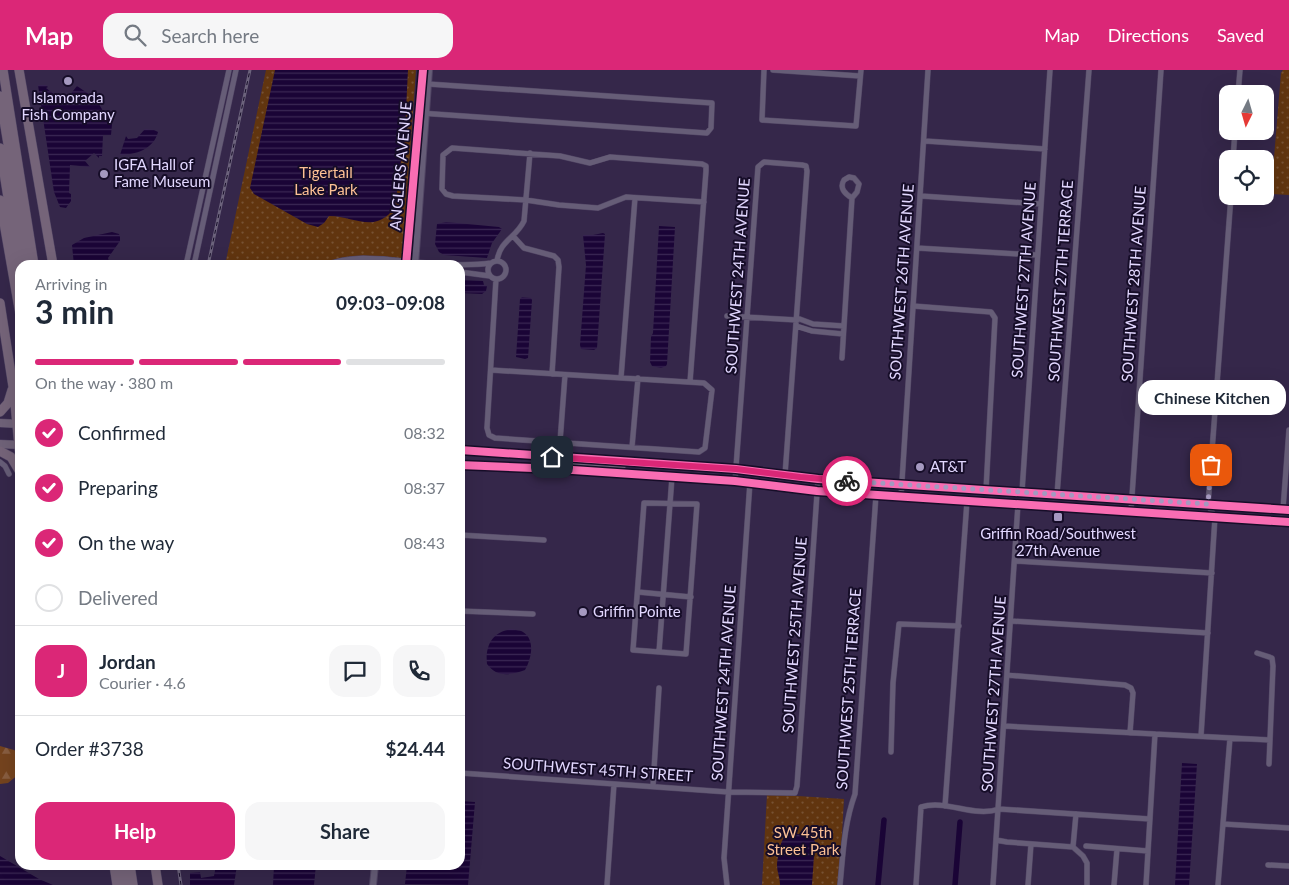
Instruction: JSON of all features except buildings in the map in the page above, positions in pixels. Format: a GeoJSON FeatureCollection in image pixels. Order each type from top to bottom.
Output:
{"type":"FeatureCollection","features":[{"type":"Feature","properties":{"kind":"highway"},"geometry":{"type":"LineString","coordinates":[[3,70],[33,260]]}},
{"type":"Feature","properties":{"kind":"highway"},"geometry":{"type":"LineString","coordinates":[[19,70],[53,260]]}},
{"type":"Feature","properties":{"kind":"highway"},"geometry":{"type":"LineString","coordinates":[[0,96],[27,260]]}},
{"type":"Feature","properties":{"kind":"highway"},"geometry":{"type":"LineString","coordinates":[[0,148],[18,260]]}},
{"type":"Feature","properties":{"kind":"highway"},"geometry":{"type":"LineString","coordinates":[[0,200],[15,286]]}},
{"type":"Feature","properties":{"kind":"highway"},"geometry":{"type":"LineString","coordinates":[[0,303],[9,353],[15,406]]}},
{"type":"Feature","properties":{"kind":"highway"},"geometry":{"type":"LineString","coordinates":[[0,412],[8,403],[12,389]]}},
{"type":"Feature","properties":{"kind":"highway"},"geometry":{"type":"LineString","coordinates":[[0,451],[11,457],[15,464]]}},
{"type":"Feature","properties":{"kind":"highway"},"geometry":{"type":"LineString","coordinates":[[115,870],[117,885]]}},
{"type":"Feature","properties":{"kind":"highway"},"geometry":{"type":"LineString","coordinates":[[123,870],[126,885]]}},
{"type":"Feature","properties":{"kind":"highway"},"geometry":{"type":"LineString","coordinates":[[131,870],[134,885]]}},
{"type":"Feature","properties":{"kind":"highway"},"geometry":{"type":"LineString","coordinates":[[136,870],[138,885]]}},
{"type":"Feature","properties":{"kind":"highway"},"geometry":{"type":"LineString","coordinates":[[156,870],[158,885]]}},
{"type":"Feature","properties":{"kind":"main road"},"geometry":{"type":"LineString","coordinates":[[0,423],[15,423]]}},
{"type":"Feature","properties":{"kind":"main road"},"geometry":{"type":"LineString","coordinates":[[0,444],[15,445]]}},
{"type":"Feature","properties":{"kind":"main road"},"geometry":{"type":"LineString","coordinates":[[465,450],[736,469],[818,479],[1286,509]]}},
{"type":"Feature","properties":{"kind":"main road"},"geometry":{"type":"LineString","coordinates":[[566,470],[574,465],[616,468],[625,462]]}},
{"type":"Feature","properties":{"kind":"main road"},"geometry":{"type":"LineString","coordinates":[[465,465],[750,482],[901,497],[1289,522]]}},
{"type":"Feature","properties":{"kind":"main road"},"geometry":{"type":"LineString","coordinates":[[628,474],[638,468],[666,469],[675,465]]}},
{"type":"Feature","properties":{"kind":"main road"},"geometry":{"type":"LineString","coordinates":[[1000,503],[1022,492]]}},
{"type":"Feature","properties":{"kind":"main road"},"geometry":{"type":"LineString","coordinates":[[1018,504],[1040,493]]}},
{"type":"Feature","properties":{"kind":"street"},"geometry":{"type":"LineString","coordinates":[[187,260],[229,70]]}},
{"type":"Feature","properties":{"kind":"street"},"geometry":{"type":"LineString","coordinates":[[195,260],[236,70]]}},
{"type":"Feature","properties":{"kind":"street","name":"ANGLERS AVENUE"},"geometry":{"type":"LineString","coordinates":[[416,260],[423,113],[423,70]]}},
{"type":"Feature","properties":{"kind":"street","name":"ANGLERS AVENUE"},"geometry":{"type":"LineString","coordinates":[[406,260],[429,70]]}},
{"type":"Feature","properties":{"kind":"street"},"geometry":{"type":"LineString","coordinates":[[764,70],[762,120],[856,126],[861,73],[773,70]]}},
{"type":"Feature","properties":{"kind":"street","name":"SOUTHWEST 26TH AVENUE"},"geometry":{"type":"LineString","coordinates":[[901,497],[928,70]]}},
{"type":"Feature","properties":{"kind":"street","name":"SOUTHWEST 27TH AVENUE"},"geometry":{"type":"LineString","coordinates":[[1022,492],[1050,70]]}},
{"type":"Feature","properties":{"kind":"street","name":"SOUTHWEST 27TH TERRACE"},"geometry":{"type":"LineString","coordinates":[[1057,495],[1089,70]]}},
{"type":"Feature","properties":{"kind":"street","name":"SOUTHWEST 28TH AVENUE"},"geometry":{"type":"LineString","coordinates":[[1131,512],[1161,70]]}},
{"type":"Feature","properties":{"kind":"street"},"geometry":{"type":"LineString","coordinates":[[1239,85],[1240,70]]}},
{"type":"Feature","properties":{"kind":"street"},"geometry":{"type":"LineString","coordinates":[[423,113],[707,134],[710,128],[712,103],[428,84]]}},
{"type":"Feature","properties":{"kind":"street"},"geometry":{"type":"LineString","coordinates":[[925,141],[1045,149]]}},
{"type":"Feature","properties":{"kind":"street"},"geometry":{"type":"LineString","coordinates":[[690,382],[704,202],[706,166],[702,164],[610,157],[590,163],[560,156],[452,148],[443,155],[441,184],[442,190],[446,194],[598,208],[626,197],[704,202]]}},
{"type":"Feature","properties":{"kind":"street"},"geometry":{"type":"LineString","coordinates":[[490,276],[488,270],[501,246],[520,229],[524,222],[530,153]]}},
{"type":"Feature","properties":{"kind":"street","name":"SOUTHWEST 24TH AVENUE"},"geometry":{"type":"LineString","coordinates":[[735,481],[758,167],[764,162],[806,166],[796,321]]}},
{"type":"Feature","properties":{"kind":"street"},"geometry":{"type":"LineString","coordinates":[[921,196],[1042,204]]}},
{"type":"Feature","properties":{"kind":"street"},"geometry":{"type":"LineString","coordinates":[[621,378],[635,198]]}},
{"type":"Feature","properties":{"kind":"street"},"geometry":{"type":"LineString","coordinates":[[842,358],[852,198]]}},
{"type":"Feature","properties":{"kind":"street"},"geometry":{"type":"LineString","coordinates":[[1202,736],[1215,517],[1208,504],[1230,205]]}},
{"type":"Feature","properties":{"kind":"street"},"geometry":{"type":"LineString","coordinates":[[513,236],[524,248],[554,256],[558,260],[552,374]]}},
{"type":"Feature","properties":{"kind":"street"},"geometry":{"type":"LineString","coordinates":[[917,248],[1037,255]]}},
{"type":"Feature","properties":{"kind":"street"},"geometry":{"type":"LineString","coordinates":[[343,260],[356,258],[376,260]]}},
{"type":"Feature","properties":{"kind":"street"},"geometry":{"type":"LineString","coordinates":[[465,264],[494,262],[503,264],[506,270],[503,277],[496,279],[490,276],[465,272]]}},
{"type":"Feature","properties":{"kind":"street"},"geometry":{"type":"LineString","coordinates":[[473,273],[474,264]]}},
{"type":"Feature","properties":{"kind":"street"},"geometry":{"type":"LineString","coordinates":[[491,370],[704,383],[712,390],[705,448],[699,452],[495,438],[489,435],[487,428],[496,279]]}},
{"type":"Feature","properties":{"kind":"street"},"geometry":{"type":"LineString","coordinates":[[913,306],[991,312],[995,318],[986,490]]}},
{"type":"Feature","properties":{"kind":"street"},"geometry":{"type":"LineString","coordinates":[[727,316],[844,326]]}},
{"type":"Feature","properties":{"kind":"street"},"geometry":{"type":"LineString","coordinates":[[796,321],[812,331],[843,334]]}},
{"type":"Feature","properties":{"kind":"street"},"geometry":{"type":"LineString","coordinates":[[785,475],[796,321]]}},
{"type":"Feature","properties":{"kind":"street"},"geometry":{"type":"LineString","coordinates":[[826,325],[826,332]]}},
{"type":"Feature","properties":{"kind":"street"},"geometry":{"type":"LineString","coordinates":[[560,442],[565,375]]}},
{"type":"Feature","properties":{"kind":"street"},"geometry":{"type":"LineString","coordinates":[[632,447],[638,378]]}},
{"type":"Feature","properties":{"kind":"street"},"geometry":{"type":"LineString","coordinates":[[1286,509],[1289,430]]}},
{"type":"Feature","properties":{"kind":"street"},"geometry":{"type":"LineString","coordinates":[[0,462],[5,466],[9,474]]}},
{"type":"Feature","properties":{"kind":"street"},"geometry":{"type":"LineString","coordinates":[[660,652],[672,477]]}},
{"type":"Feature","properties":{"kind":"street","name":"SOUTHWEST 25TH AVENUE"},"geometry":{"type":"LineString","coordinates":[[795,793],[818,479]]}},
{"type":"Feature","properties":{"kind":"street","name":"SOUTHWEST 24TH AVENUE"},"geometry":{"type":"LineString","coordinates":[[727,885],[724,858],[750,482]]}},
{"type":"Feature","properties":{"kind":"street","name":"SOUTHWEST 25TH TERRACE"},"geometry":{"type":"LineString","coordinates":[[840,885],[844,838],[849,811],[855,794],[876,495]]}},
{"type":"Feature","properties":{"kind":"street"},"geometry":{"type":"LineString","coordinates":[[946,806],[967,501]]}},
{"type":"Feature","properties":{"kind":"street"},"geometry":{"type":"LineString","coordinates":[[644,502],[670,503],[697,504],[686,654],[633,650],[644,502]]}},
{"type":"Feature","properties":{"kind":"street","name":"SOUTHWEST 27TH AVENUE"},"geometry":{"type":"LineString","coordinates":[[993,885],[1018,504]]}},
{"type":"Feature","properties":{"kind":"street"},"geometry":{"type":"LineString","coordinates":[[465,535],[544,540]]}},
{"type":"Feature","properties":{"kind":"street"},"geometry":{"type":"LineString","coordinates":[[1015,561],[1212,573]]}},
{"type":"Feature","properties":{"kind":"street"},"geometry":{"type":"LineString","coordinates":[[638,592],[690,597]]}},
{"type":"Feature","properties":{"kind":"street"},"geometry":{"type":"LineString","coordinates":[[465,611],[533,614]]}},
{"type":"Feature","properties":{"kind":"street"},"geometry":{"type":"LineString","coordinates":[[1011,621],[1208,633]]}},
{"type":"Feature","properties":{"kind":"street"},"geometry":{"type":"LineString","coordinates":[[891,752],[899,624],[959,626]]}},
{"type":"Feature","properties":{"kind":"street"},"geometry":{"type":"LineString","coordinates":[[1257,653],[1272,658],[1273,666],[1269,764]]}},
{"type":"Feature","properties":{"kind":"street"},"geometry":{"type":"LineString","coordinates":[[1007,675],[1125,684],[1131,688],[1133,693],[1130,733]]}},
{"type":"Feature","properties":{"kind":"street"},"geometry":{"type":"LineString","coordinates":[[653,786],[659,688]]}},
{"type":"Feature","properties":{"kind":"street"},"geometry":{"type":"LineString","coordinates":[[1004,726],[1270,740]]}},
{"type":"Feature","properties":{"kind":"street"},"geometry":{"type":"LineString","coordinates":[[1146,885],[1156,734]]}},
{"type":"Feature","properties":{"kind":"street"},"geometry":{"type":"LineString","coordinates":[[1218,885],[1230,738]]}},
{"type":"Feature","properties":{"kind":"street","name":"SOUTHWEST 45TH STREET"},"geometry":{"type":"LineString","coordinates":[[465,773],[728,792],[795,793]]}},
{"type":"Feature","properties":{"kind":"street"},"geometry":{"type":"LineString","coordinates":[[607,885],[614,784]]}},
{"type":"Feature","properties":{"kind":"street"},"geometry":{"type":"LineString","coordinates":[[916,885],[921,807],[946,806],[991,812],[999,809],[1150,819]]}},
{"type":"Feature","properties":{"kind":"street"},"geometry":{"type":"LineString","coordinates":[[1073,847],[1076,814]]}},
{"type":"Feature","properties":{"kind":"street"},"geometry":{"type":"LineString","coordinates":[[1223,824],[1289,828]]}},
{"type":"Feature","properties":{"kind":"street"},"geometry":{"type":"LineString","coordinates":[[996,840],[1073,847],[1083,856],[1087,863],[1087,885]]}},
{"type":"Feature","properties":{"kind":"street"},"geometry":{"type":"LineString","coordinates":[[1028,885],[1031,844]]}},
{"type":"Feature","properties":{"kind":"street"},"geometry":{"type":"LineString","coordinates":[[1086,846],[1148,851]]}},
{"type":"Feature","properties":{"kind":"street"},"geometry":{"type":"LineString","coordinates":[[1114,885],[1117,849]]}},
{"type":"Feature","properties":{"kind":"street"},"geometry":{"type":"LineString","coordinates":[[1268,865],[1289,866]]}},
{"type":"Feature","properties":{"kind":"street"},"geometry":{"type":"LineString","coordinates":[[373,885],[374,870]]}},
{"type":"Feature","properties":{"kind":"green space","name":"Tigertail Lake Park"},"geometry":{"type":"Polygon","coordinates":[[[266,70],[416,70],[402,260],[226,260],[266,70]]]}},
{"type":"Feature","properties":{"kind":"green space"},"geometry":{"type":"Polygon","coordinates":[[[1283,70],[1289,70],[1289,195],[1274,194],[1274,158],[1281,73],[1283,70]]]}},
{"type":"Feature","properties":{"kind":"green space"},"geometry":{"type":"Polygon","coordinates":[[[0,746],[15,751],[15,777],[8,783],[0,784],[0,746]]]}},
{"type":"Feature","properties":{"kind":"green space","name":"SW 45th Street Park"},"geometry":{"type":"Polygon","coordinates":[[[767,794],[844,799],[839,885],[762,885],[767,794]]]}},
{"type":"Feature","properties":{"kind":"shaded area","name":"Tigertail Lake Park"},"geometry":{"type":"Polygon","coordinates":[[[275,70],[408,70],[405,130],[395,207],[387,215],[380,220],[372,222],[329,216],[318,227],[307,224],[254,194],[250,188],[275,70]]]}},
{"type":"Feature","properties":{"kind":"shaded area"},"geometry":{"type":"Polygon","coordinates":[[[38,85],[46,85],[48,87],[46,88],[64,102],[77,86],[96,99],[110,118],[112,124],[111,135],[103,135],[102,156],[99,156],[99,158],[94,153],[85,161],[90,167],[70,165],[69,193],[71,194],[71,201],[66,208],[60,207],[54,192],[38,85]]]}},
{"type":"Feature","properties":{"kind":"shaded area"},"geometry":{"type":"Polygon","coordinates":[[[145,129],[158,132],[152,143],[138,152],[120,155],[126,136],[128,139],[137,138],[145,129]]]}},
{"type":"Feature","properties":{"kind":"shaded area"},"geometry":{"type":"Polygon","coordinates":[[[446,222],[499,227],[502,229],[492,243],[487,258],[444,255],[439,252],[435,244],[437,224],[446,222]]]}},
{"type":"Feature","properties":{"kind":"shaded area"},"geometry":{"type":"Polygon","coordinates":[[[659,226],[675,227],[667,364],[661,368],[652,366],[650,362],[659,226]]]}},
{"type":"Feature","properties":{"kind":"shaded area"},"geometry":{"type":"Polygon","coordinates":[[[112,232],[119,234],[120,241],[108,258],[109,260],[74,260],[72,245],[84,238],[112,232]]]}},
{"type":"Feature","properties":{"kind":"shaded area"},"geometry":{"type":"Polygon","coordinates":[[[605,234],[597,348],[594,350],[581,349],[586,265],[583,235],[605,234]]]}},
{"type":"Feature","properties":{"kind":"shaded area"},"geometry":{"type":"Polygon","coordinates":[[[465,280],[483,281],[484,285],[487,286],[486,291],[482,294],[465,293],[465,280]]]}},
{"type":"Feature","properties":{"kind":"shaded area"},"geometry":{"type":"Polygon","coordinates":[[[522,297],[531,298],[532,300],[528,358],[525,359],[516,357],[520,299],[522,297]]]}},
{"type":"Feature","properties":{"kind":"shaded area"},"geometry":{"type":"Polygon","coordinates":[[[511,629],[522,631],[530,640],[529,661],[525,670],[509,674],[495,672],[487,664],[487,651],[491,641],[499,633],[511,629]]]}},
{"type":"Feature","properties":{"kind":"shaded area"},"geometry":{"type":"Polygon","coordinates":[[[1182,763],[1197,764],[1189,885],[1175,885],[1182,763]]]}},
{"type":"Feature","properties":{"kind":"shaded area"},"geometry":{"type":"Polygon","coordinates":[[[465,801],[475,802],[468,885],[405,884],[406,870],[465,870],[465,801]]]}},
{"type":"Feature","properties":{"kind":"shaded area"},"geometry":{"type":"Polygon","coordinates":[[[790,833],[806,835],[815,841],[812,885],[780,885],[777,865],[779,851],[784,838],[790,833]]]}},
{"type":"Feature","properties":{"kind":"shaded area"},"geometry":{"type":"Polygon","coordinates":[[[0,856],[15,865],[15,870],[24,870],[53,885],[0,885],[0,856]]]}},
{"type":"Feature","properties":{"kind":"shaded area"},"geometry":{"type":"Polygon","coordinates":[[[215,870],[236,870],[234,885],[190,885],[190,873],[200,872],[201,878],[214,876],[215,870]]]}},
{"type":"Feature","properties":{"kind":"shaded area"},"geometry":{"type":"Polygon","coordinates":[[[274,870],[316,870],[314,885],[273,885],[274,870]]]}},
{"type":"Feature","properties":{"kind":"waterway"},"geometry":{"type":"LineString","coordinates":[[878,885],[884,820]]}},
{"type":"Feature","properties":{"kind":"waterway"},"geometry":{"type":"LineString","coordinates":[[955,885],[960,822]]}},
{"type":"Feature","properties":{"kind":"railway"},"geometry":{"type":"LineString","coordinates":[[209,260],[250,70]]}},
{"type":"Feature","properties":{"kind":"railway"},"geometry":{"type":"LineString","coordinates":[[179,870],[181,885]]}},
{"type":"Feature","properties":{"kind":"cycle path"},"geometry":{"type":"LineString","coordinates":[[406,260],[423,70]]}},
{"type":"Feature","properties":{"kind":"cycle path"},"geometry":{"type":"LineString","coordinates":[[465,450],[736,469],[818,479],[1289,510]]}},
{"type":"Feature","properties":{"kind":"cycle path"},"geometry":{"type":"LineString","coordinates":[[465,465],[558,469],[735,481],[817,491],[1289,522]]}},
{"type":"Feature","properties":{"kind":"way so far"},"geometry":{"type":"LineString","coordinates":[[847,481],[1208,504],[1211,465]]}},
{"type":"Feature","properties":{"kind":"place","name":"Islamorada Fish Company"},"geometry":{"type":"Point","coordinates":[68,81]}},
{"type":"Feature","properties":{"kind":"place","name":"IGFA Hall of Fame Museum"},"geometry":{"type":"Point","coordinates":[104,174]}},
{"type":"Feature","properties":{"kind":"place","name":"Chinese Kitchen"},"geometry":{"type":"Point","coordinates":[1211,465]}},
{"type":"Feature","properties":{"kind":"place","name":"AT&T"},"geometry":{"type":"Point","coordinates":[920,467]}},
{"type":"Feature","properties":{"kind":"place","name":"Griffin Road/Southwest 27th Avenue"},"geometry":{"type":"Point","coordinates":[1058,517]}},
{"type":"Feature","properties":{"kind":"place","name":"Griffin Pointe"},"geometry":{"type":"Point","coordinates":[583,612]}},
{"type":"Feature","properties":{"kind":"route"},"geometry":{"type":"LineString","coordinates":[[552,457],[750,470],[847,481]]}}]}
